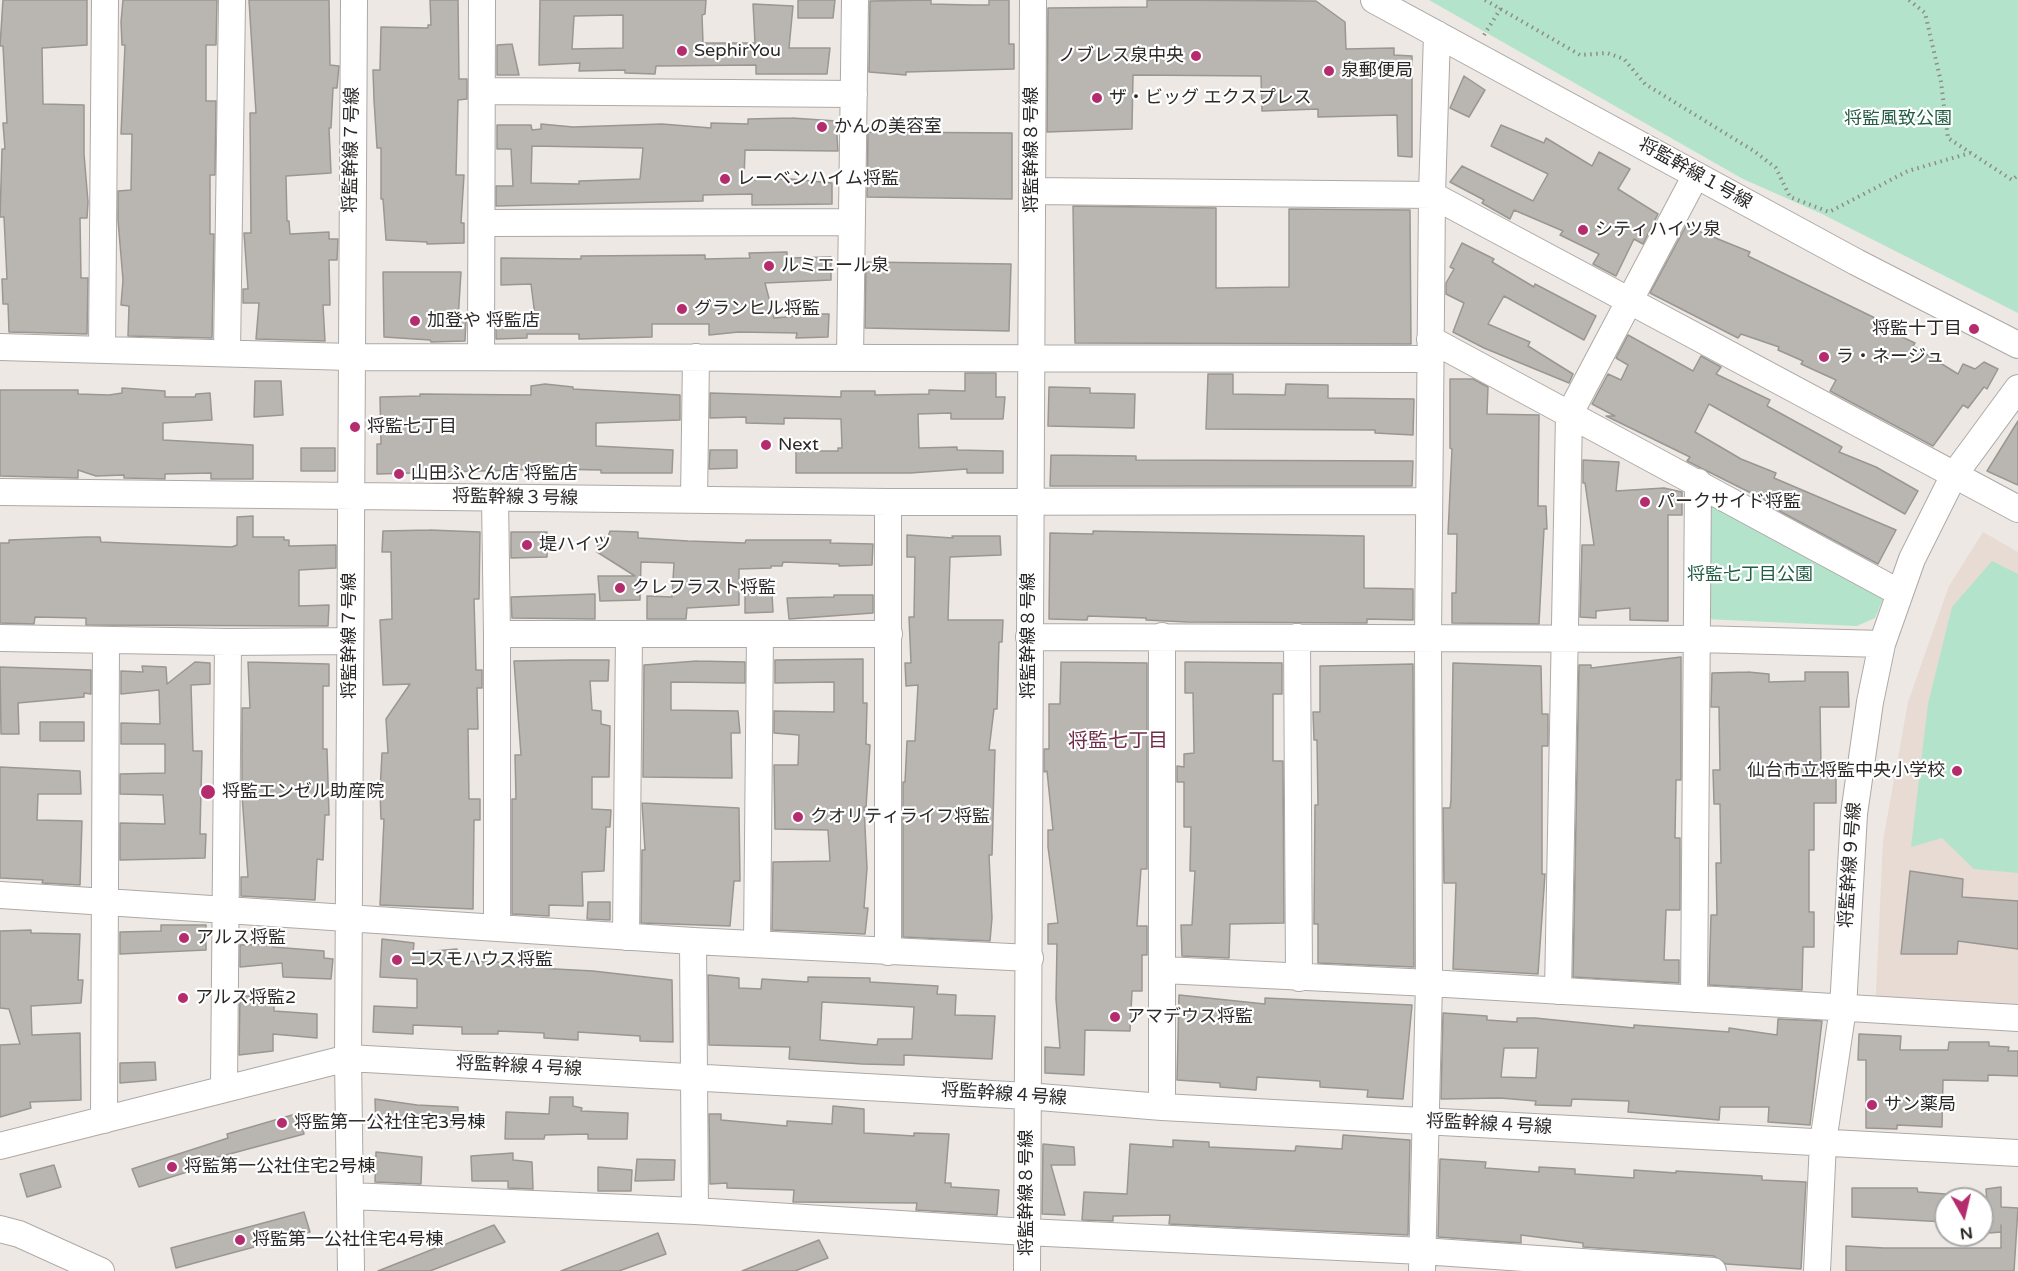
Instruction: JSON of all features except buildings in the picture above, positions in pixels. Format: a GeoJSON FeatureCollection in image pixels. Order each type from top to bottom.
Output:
{"type":"FeatureCollection","features":[{"type":"Feature","properties":{"kind":"street"},"geometry":{"type":"LineString","coordinates":[[102,350],[105,0]]}},
{"type":"Feature","properties":{"kind":"street"},"geometry":{"type":"LineString","coordinates":[[227,353],[232,0]]}},
{"type":"Feature","properties":{"kind":"street","name":"将監幹線７号線"},"geometry":{"type":"LineString","coordinates":[[351,1271],[348,1058],[350,357],[354,0]]}},
{"type":"Feature","properties":{"kind":"street"},"geometry":{"type":"LineString","coordinates":[[481,356],[482,0]]}},
{"type":"Feature","properties":{"kind":"street"},"geometry":{"type":"LineString","coordinates":[[850,357],[855,0]]}},
{"type":"Feature","properties":{"kind":"street","name":"将監幹線８号線"},"geometry":{"type":"LineString","coordinates":[[1027,1271],[1033,0]]}},
{"type":"Feature","properties":{"kind":"street","name":"将監幹線１号線"},"geometry":{"type":"LineString","coordinates":[[1374,0],[1856,262],[2018,345]]}},
{"type":"Feature","properties":{"kind":"street"},"geometry":{"type":"LineString","coordinates":[[1422,1261],[1424,1121],[1430,983],[1428,639],[1430,349],[1437,34]]}},
{"type":"Feature","properties":{"kind":"street"},"geometry":{"type":"LineString","coordinates":[[483,91],[854,94]]}},
{"type":"Feature","properties":{"kind":"street"},"geometry":{"type":"LineString","coordinates":[[1558,991],[1569,415],[1696,175]]}},
{"type":"Feature","properties":{"kind":"street"},"geometry":{"type":"LineString","coordinates":[[1032,191],[1432,195],[2018,509]]}},
{"type":"Feature","properties":{"kind":"street"},"geometry":{"type":"LineString","coordinates":[[483,223],[852,222]]}},
{"type":"Feature","properties":{"kind":"street"},"geometry":{"type":"LineString","coordinates":[[0,347],[350,357],[1032,358],[1430,349],[1569,415],[1698,482],[1900,593]]}},
{"type":"Feature","properties":{"kind":"street"},"geometry":{"type":"LineString","coordinates":[[694,500],[696,357]]}},
{"type":"Feature","properties":{"kind":"street","name":"将監幹線９号線"},"geometry":{"type":"LineString","coordinates":[[1817,1271],[1823,1142],[1843,1008],[1854,814],[1870,702],[1882,644],[1912,559],[1954,475],[2018,388]]}},
{"type":"Feature","properties":{"kind":"street"},"geometry":{"type":"LineString","coordinates":[[1694,999],[1698,482]]}},
{"type":"Feature","properties":{"kind":"street","name":"将監幹線３号線"},"geometry":{"type":"LineString","coordinates":[[0,492],[351,498],[888,502],[1429,501]]}},
{"type":"Feature","properties":{"kind":"street"},"geometry":{"type":"LineString","coordinates":[[495,498],[496,928]]}},
{"type":"Feature","properties":{"kind":"street"},"geometry":{"type":"LineString","coordinates":[[888,502],[888,952]]}},
{"type":"Feature","properties":{"kind":"street"},"geometry":{"type":"LineString","coordinates":[[497,634],[889,634]]}},
{"type":"Feature","properties":{"kind":"street"},"geometry":{"type":"LineString","coordinates":[[627,937],[629,634]]}},
{"type":"Feature","properties":{"kind":"street"},"geometry":{"type":"LineString","coordinates":[[757,943],[760,634]]}},
{"type":"Feature","properties":{"kind":"street"},"geometry":{"type":"LineString","coordinates":[[1162,636],[1164,970],[1162,1107]]}},
{"type":"Feature","properties":{"kind":"street"},"geometry":{"type":"LineString","coordinates":[[1029,637],[1698,639],[1882,644]]}},
{"type":"Feature","properties":{"kind":"street"},"geometry":{"type":"LineString","coordinates":[[1297,637],[1299,978]]}},
{"type":"Feature","properties":{"kind":"street"},"geometry":{"type":"LineString","coordinates":[[0,638],[228,642],[350,641]]}},
{"type":"Feature","properties":{"kind":"street"},"geometry":{"type":"LineString","coordinates":[[104,1120],[106,640]]}},
{"type":"Feature","properties":{"kind":"street"},"geometry":{"type":"LineString","coordinates":[[224,1087],[228,642]]}},
{"type":"Feature","properties":{"kind":"street"},"geometry":{"type":"LineString","coordinates":[[0,895],[225,912],[627,937],[1030,958]]}},
{"type":"Feature","properties":{"kind":"street"},"geometry":{"type":"LineString","coordinates":[[693,941],[696,1076],[695,1211]]}},
{"type":"Feature","properties":{"kind":"street"},"geometry":{"type":"LineString","coordinates":[[1164,970],[1430,983],[2018,1018]]}},
{"type":"Feature","properties":{"kind":"street","name":"将監幹線４号線"},"geometry":{"type":"LineString","coordinates":[[0,1146],[224,1087],[348,1058],[696,1076],[1027,1096],[1162,1107],[2018,1153]]}},
{"type":"Feature","properties":{"kind":"street"},"geometry":{"type":"LineString","coordinates":[[350,1196],[695,1211],[1422,1261],[1713,1271]]}},
{"type":"Feature","properties":{"kind":"street"},"geometry":{"type":"LineString","coordinates":[[0,1229],[19,1234],[100,1271]]}},
{"type":"Feature","properties":{"kind":"path"},"geometry":{"type":"LineString","coordinates":[[1485,0],[1580,54],[1607,53],[1624,59],[1645,84],[1754,151],[1776,168],[1790,197],[1829,212],[1908,171],[1970,153]]}},
{"type":"Feature","properties":{"kind":"path"},"geometry":{"type":"LineString","coordinates":[[1909,0],[1925,14],[1941,82],[1948,138],[2012,180],[2018,174]]}},
{"type":"Feature","properties":{"kind":"path"},"geometry":{"type":"LineString","coordinates":[[1472,53],[1501,8]]}},
{"type":"Feature","properties":{"kind":"shaded area","name":"仙台市立将監中央小学校"},"geometry":{"type":"Polygon","coordinates":[[[1983,532],[2018,552],[2018,1025],[1875,1013],[1883,841],[1908,702],[1949,586],[1983,532]]]}},
{"type":"Feature","properties":{"kind":"green space","name":"将監風致公園"},"geometry":{"type":"Polygon","coordinates":[[[1429,0],[2018,0],[2018,313],[1822,214],[1743,179],[1429,0]]]}},
{"type":"Feature","properties":{"kind":"green space","name":"将監七丁目公園"},"geometry":{"type":"Polygon","coordinates":[[[1717,504],[1885,594],[1875,618],[1857,626],[1705,619],[1703,512],[1717,504]]]}},
{"type":"Feature","properties":{"kind":"green space"},"geometry":{"type":"Polygon","coordinates":[[[1992,561],[2018,574],[2018,873],[1974,869],[1942,838],[1911,847],[1928,704],[1952,607],[1992,561]]]}},
{"type":"Feature","properties":{"kind":"place","name":"SephirYou"},"geometry":{"type":"Point","coordinates":[682,51]}},
{"type":"Feature","properties":{"kind":"place","name":"ノブレス泉中央"},"geometry":{"type":"Point","coordinates":[1196,56]}},
{"type":"Feature","properties":{"kind":"place","name":"泉郵便局"},"geometry":{"type":"Point","coordinates":[1329,71]}},
{"type":"Feature","properties":{"kind":"place","name":"ザ・ビッグ エクスプレス"},"geometry":{"type":"Point","coordinates":[1097,98]}},
{"type":"Feature","properties":{"kind":"place","name":"かんの美容室"},"geometry":{"type":"Point","coordinates":[822,127]}},
{"type":"Feature","properties":{"kind":"place","name":"レーベンハイム将監"},"geometry":{"type":"Point","coordinates":[725,179]}},
{"type":"Feature","properties":{"kind":"place","name":"シティハイツ泉"},"geometry":{"type":"Point","coordinates":[1583,230]}},
{"type":"Feature","properties":{"kind":"place","name":"ルミエール泉"},"geometry":{"type":"Point","coordinates":[769,266]}},
{"type":"Feature","properties":{"kind":"place","name":"グランヒル将監"},"geometry":{"type":"Point","coordinates":[682,309]}},
{"type":"Feature","properties":{"kind":"place","name":"加登や 将監店"},"geometry":{"type":"Point","coordinates":[415,321]}},
{"type":"Feature","properties":{"kind":"place","name":"将監十丁目"},"geometry":{"type":"Point","coordinates":[1974,329]}},
{"type":"Feature","properties":{"kind":"place","name":"ラ・ネージュ"},"geometry":{"type":"Point","coordinates":[1824,357]}},
{"type":"Feature","properties":{"kind":"place","name":"将監七丁目"},"geometry":{"type":"Point","coordinates":[355,427]}},
{"type":"Feature","properties":{"kind":"place","name":"Next"},"geometry":{"type":"Point","coordinates":[766,445]}},
{"type":"Feature","properties":{"kind":"place","name":"山田ふとん店 将監店"},"geometry":{"type":"Point","coordinates":[399,474]}},
{"type":"Feature","properties":{"kind":"place","name":"パークサイド将監"},"geometry":{"type":"Point","coordinates":[1645,502]}},
{"type":"Feature","properties":{"kind":"place","name":"堤ハイツ"},"geometry":{"type":"Point","coordinates":[527,545]}},
{"type":"Feature","properties":{"kind":"place","name":"クレフラスト将監"},"geometry":{"type":"Point","coordinates":[620,588]}},
{"type":"Feature","properties":{"kind":"place","name":"仙台市立将監中央小学校"},"geometry":{"type":"Point","coordinates":[1957,771]}},
{"type":"Feature","properties":{"kind":"place","name":"将監エンゼル助産院"},"geometry":{"type":"Point","coordinates":[208,792]}},
{"type":"Feature","properties":{"kind":"place","name":"クオリティライフ将監"},"geometry":{"type":"Point","coordinates":[798,817]}},
{"type":"Feature","properties":{"kind":"place","name":"アルス将監"},"geometry":{"type":"Point","coordinates":[184,938]}},
{"type":"Feature","properties":{"kind":"place","name":"コスモハウス将監"},"geometry":{"type":"Point","coordinates":[397,960]}},
{"type":"Feature","properties":{"kind":"place","name":"アルス将監2"},"geometry":{"type":"Point","coordinates":[183,998]}},
{"type":"Feature","properties":{"kind":"place","name":"アマデウス将監"},"geometry":{"type":"Point","coordinates":[1115,1017]}},
{"type":"Feature","properties":{"kind":"place","name":"サン薬局"},"geometry":{"type":"Point","coordinates":[1872,1105]}},
{"type":"Feature","properties":{"kind":"place","name":"将監第一公社住宅3号棟"},"geometry":{"type":"Point","coordinates":[282,1123]}},
{"type":"Feature","properties":{"kind":"place","name":"将監第一公社住宅2号棟"},"geometry":{"type":"Point","coordinates":[172,1167]}},
{"type":"Feature","properties":{"kind":"place","name":"将監第一公社住宅4号棟"},"geometry":{"type":"Point","coordinates":[240,1240]}},
{"type":"Feature","properties":{"kind":"district","name":"将監七丁目"},"geometry":{"type":"Point","coordinates":[1118,742]}}]}
